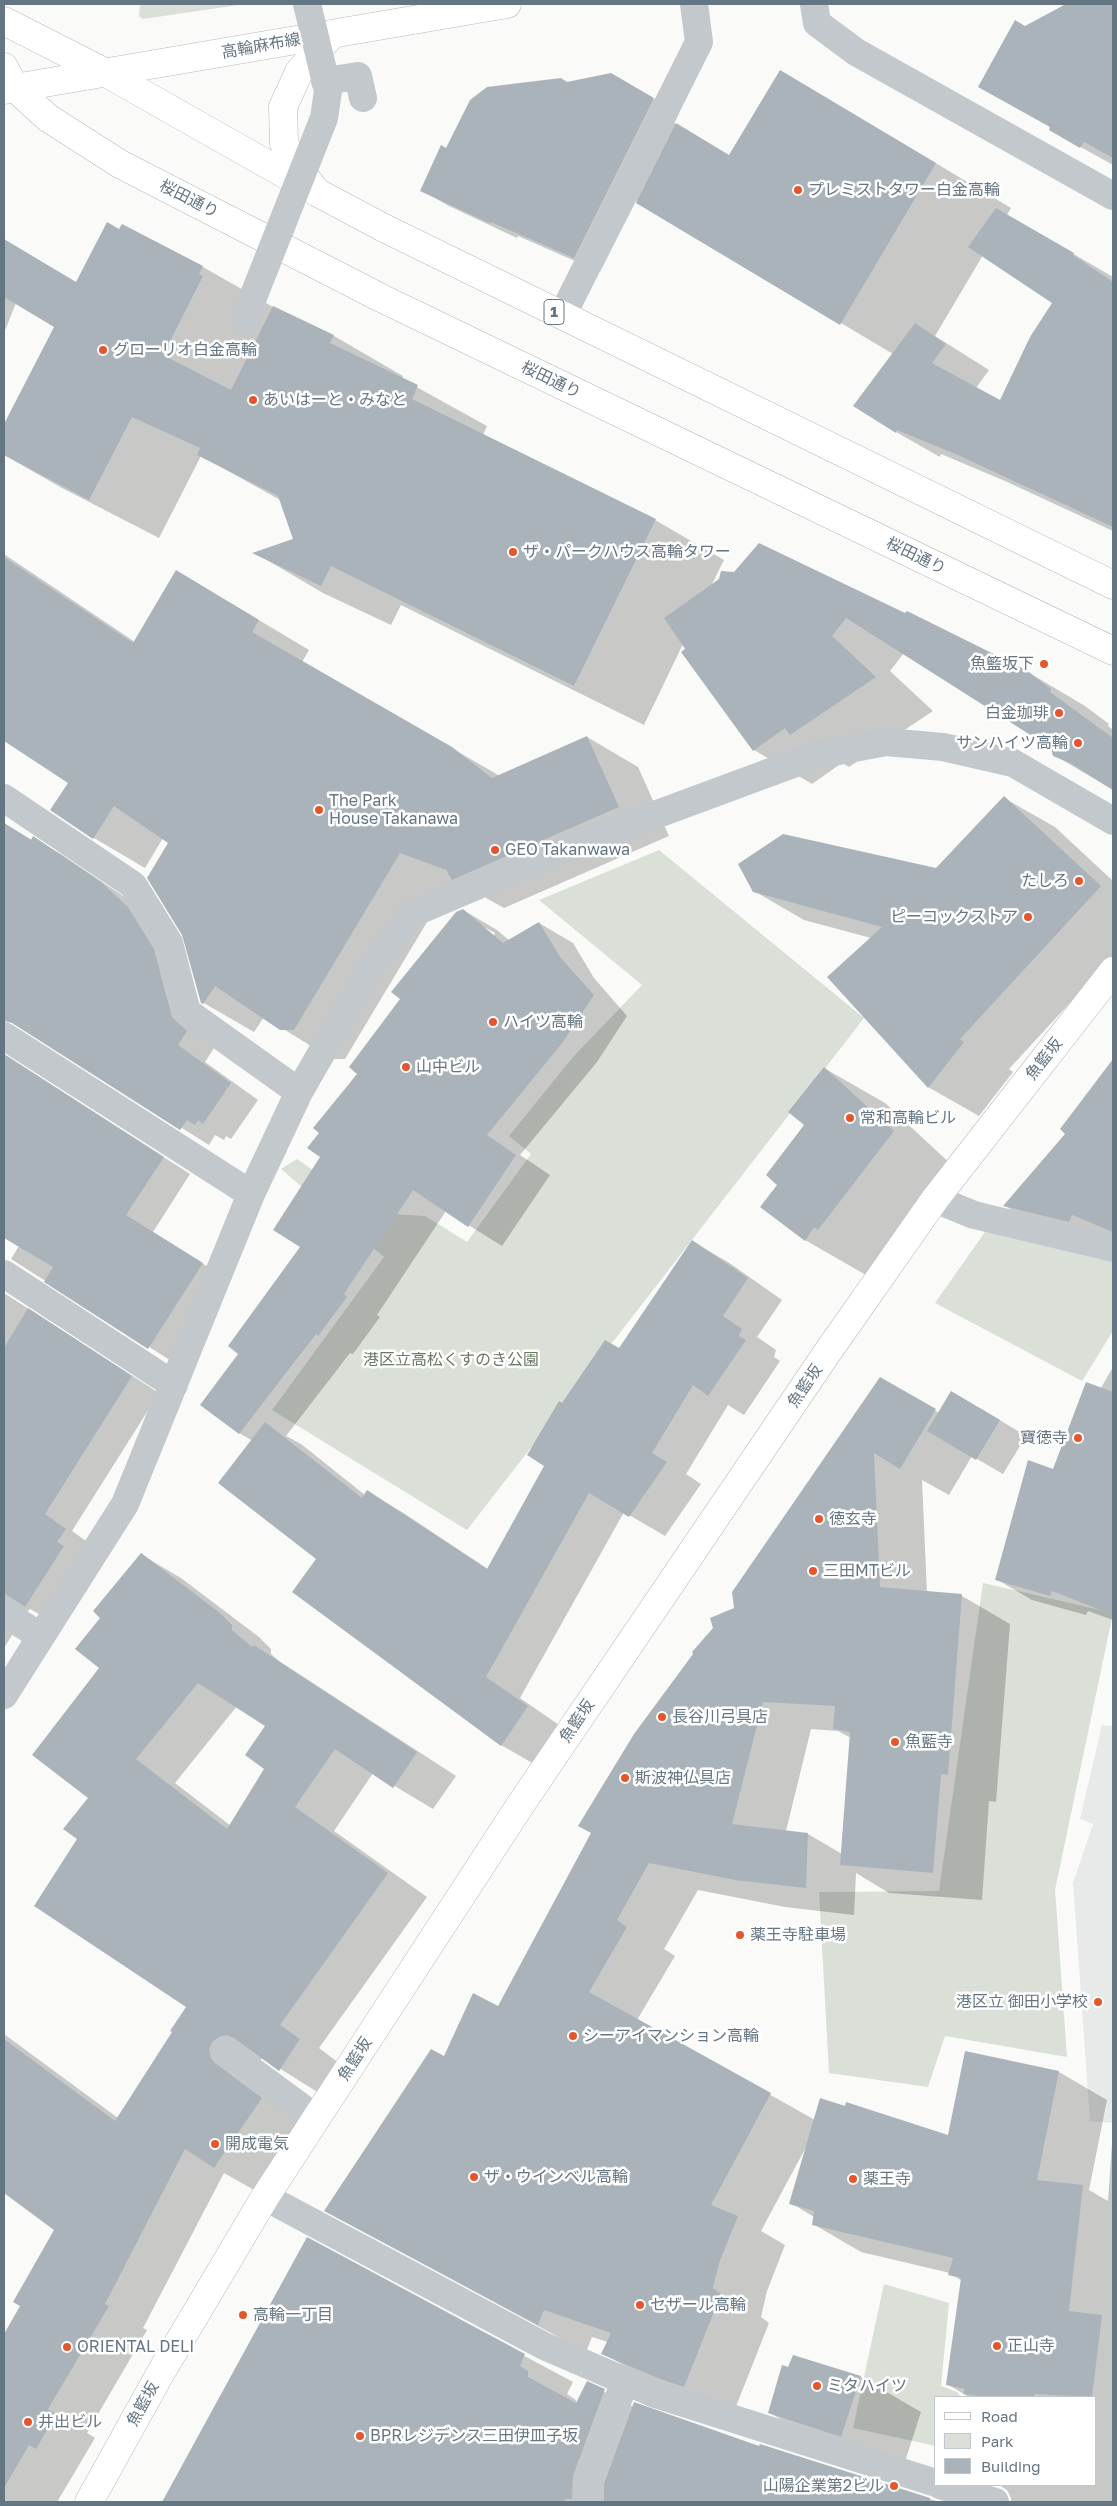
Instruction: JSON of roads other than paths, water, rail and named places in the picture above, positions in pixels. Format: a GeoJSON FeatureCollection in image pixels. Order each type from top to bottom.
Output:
{"type":"FeatureCollection","features":[{"type":"Feature","properties":{"kind":"main road","name":"高輪麻布線"},"geometry":{"type":"LineString","coordinates":[[8,82],[108,74],[333,32],[507,4]]}},
{"type":"Feature","properties":{"kind":"main road","name":"1"},"geometry":{"type":"LineString","coordinates":[[4,21],[108,74],[318,193],[562,316],[1113,585]]}},
{"type":"Feature","properties":{"kind":"main road"},"geometry":{"type":"LineString","coordinates":[[318,193],[294,163],[284,143],[284,106],[299,72],[333,32]]}},
{"type":"Feature","properties":{"kind":"main road","name":"桜田通り"},"geometry":{"type":"LineString","coordinates":[[8,82],[48,118],[120,164],[381,298],[1113,651]]}},
{"type":"Feature","properties":{"kind":"main road","name":"魚籃坂"},"geometry":{"type":"LineString","coordinates":[[89,2502],[160,2374],[265,2197],[535,1783],[827,1353],[935,1199],[1113,971]]}},
{"type":"Feature","properties":{"kind":"street"},"geometry":{"type":"LineString","coordinates":[[244,320],[324,118],[328,91],[307,4]]}},
{"type":"Feature","properties":{"kind":"street"},"geometry":{"type":"LineString","coordinates":[[562,316],[700,42],[694,4]]}},
{"type":"Feature","properties":{"kind":"street"},"geometry":{"type":"LineString","coordinates":[[814,4],[818,23],[856,52],[1113,196]]}},
{"type":"Feature","properties":{"kind":"street"},"geometry":{"type":"LineString","coordinates":[[325,81],[358,76],[363,98]]}},
{"type":"Feature","properties":{"kind":"street"},"geometry":{"type":"LineString","coordinates":[[4,1695],[124,1504],[174,1385],[250,1194],[300,1092],[372,965],[411,914],[564,849],[817,755],[886,742],[943,747],[1013,763],[1113,821]]}},
{"type":"Feature","properties":{"kind":"street"},"geometry":{"type":"LineString","coordinates":[[4,798],[133,884],[169,943],[187,1012],[300,1092]]}},
{"type":"Feature","properties":{"kind":"street"},"geometry":{"type":"LineString","coordinates":[[4,1036],[250,1194]]}},
{"type":"Feature","properties":{"kind":"street"},"geometry":{"type":"LineString","coordinates":[[935,1199],[974,1215],[1113,1248]]}},
{"type":"Feature","properties":{"kind":"street"},"geometry":{"type":"LineString","coordinates":[[7,1283],[174,1385]]}},
{"type":"Feature","properties":{"kind":"street"},"geometry":{"type":"LineString","coordinates":[[4,1613],[40,1636]]}},
{"type":"Feature","properties":{"kind":"street"},"geometry":{"type":"LineString","coordinates":[[225,2052],[316,2118]]}},
{"type":"Feature","properties":{"kind":"street"},"geometry":{"type":"LineString","coordinates":[[265,2197],[544,2346],[625,2381],[664,2397],[934,2482]]}},
{"type":"Feature","properties":{"kind":"street"},"geometry":{"type":"LineString","coordinates":[[588,2502],[588,2480],[625,2381]]}},
{"type":"Feature","properties":{"kind":"street"},"geometry":{"type":"LineString","coordinates":[[943,2486],[995,2502]]}},
{"type":"Feature","properties":{"kind":"place","name":"プレミストタワー白金高輪"},"geometry":{"type":"Point","coordinates":[798,190]}},
{"type":"Feature","properties":{"kind":"place","name":"グローリオ白金高輪"},"geometry":{"type":"Point","coordinates":[103,350]}},
{"type":"Feature","properties":{"kind":"place","name":"あいはーと・みなと"},"geometry":{"type":"Point","coordinates":[253,400]}},
{"type":"Feature","properties":{"kind":"place","name":"ザ・パークハウス高輪タワー"},"geometry":{"type":"Point","coordinates":[513,552]}},
{"type":"Feature","properties":{"kind":"place","name":"魚籃坂下"},"geometry":{"type":"Point","coordinates":[1044,664]}},
{"type":"Feature","properties":{"kind":"place","name":"白金珈琲"},"geometry":{"type":"Point","coordinates":[1059,713]}},
{"type":"Feature","properties":{"kind":"place","name":"サンハイツ高輪"},"geometry":{"type":"Point","coordinates":[1078,743]}},
{"type":"Feature","properties":{"kind":"place","name":"The Park House Takanawa"},"geometry":{"type":"Point","coordinates":[319,810]}},
{"type":"Feature","properties":{"kind":"place","name":"GEO Takanwawa"},"geometry":{"type":"Point","coordinates":[495,850]}},
{"type":"Feature","properties":{"kind":"place","name":"たしろ"},"geometry":{"type":"Point","coordinates":[1079,881]}},
{"type":"Feature","properties":{"kind":"place","name":"ピーコックストア"},"geometry":{"type":"Point","coordinates":[1028,917]}},
{"type":"Feature","properties":{"kind":"place","name":"ハイツ高輪"},"geometry":{"type":"Point","coordinates":[493,1022]}},
{"type":"Feature","properties":{"kind":"place","name":"山中ビル"},"geometry":{"type":"Point","coordinates":[406,1067]}},
{"type":"Feature","properties":{"kind":"place","name":"常和高輪ビル"},"geometry":{"type":"Point","coordinates":[850,1118]}},
{"type":"Feature","properties":{"kind":"place","name":"寶徳寺"},"geometry":{"type":"Point","coordinates":[1078,1438]}},
{"type":"Feature","properties":{"kind":"place","name":"徳玄寺"},"geometry":{"type":"Point","coordinates":[819,1519]}},
{"type":"Feature","properties":{"kind":"place","name":"三田MTビル"},"geometry":{"type":"Point","coordinates":[813,1571]}},
{"type":"Feature","properties":{"kind":"place","name":"長谷川弓具店"},"geometry":{"type":"Point","coordinates":[662,1717]}},
{"type":"Feature","properties":{"kind":"place","name":"魚藍寺"},"geometry":{"type":"Point","coordinates":[895,1742]}},
{"type":"Feature","properties":{"kind":"place","name":"斯波神仏具店"},"geometry":{"type":"Point","coordinates":[625,1778]}},
{"type":"Feature","properties":{"kind":"place","name":"薬王寺駐車場"},"geometry":{"type":"Point","coordinates":[740,1935]}},
{"type":"Feature","properties":{"kind":"place","name":"港区立 御田小学校"},"geometry":{"type":"Point","coordinates":[1098,2002]}},
{"type":"Feature","properties":{"kind":"place","name":"シーアイマンション高輪"},"geometry":{"type":"Point","coordinates":[573,2036]}},
{"type":"Feature","properties":{"kind":"place","name":"開成電気"},"geometry":{"type":"Point","coordinates":[215,2144]}},
{"type":"Feature","properties":{"kind":"place","name":"ザ・ウインベル高輪"},"geometry":{"type":"Point","coordinates":[474,2177]}},
{"type":"Feature","properties":{"kind":"place","name":"薬王寺"},"geometry":{"type":"Point","coordinates":[853,2179]}},
{"type":"Feature","properties":{"kind":"place","name":"セザール高輪"},"geometry":{"type":"Point","coordinates":[640,2305]}},
{"type":"Feature","properties":{"kind":"place","name":"高輪一丁目"},"geometry":{"type":"Point","coordinates":[243,2315]}},
{"type":"Feature","properties":{"kind":"place","name":"正山寺"},"geometry":{"type":"Point","coordinates":[997,2346]}},
{"type":"Feature","properties":{"kind":"place","name":"ORIENTAL DELI"},"geometry":{"type":"Point","coordinates":[67,2347]}},
{"type":"Feature","properties":{"kind":"place","name":"ミタハイツ"},"geometry":{"type":"Point","coordinates":[817,2386]}},
{"type":"Feature","properties":{"kind":"place","name":"井出ビル"},"geometry":{"type":"Point","coordinates":[28,2422]}},
{"type":"Feature","properties":{"kind":"place","name":"BPRレジデンス三田伊皿子坂"},"geometry":{"type":"Point","coordinates":[360,2436]}},
{"type":"Feature","properties":{"kind":"place","name":"山陽企業第2ビル"},"geometry":{"type":"Point","coordinates":[894,2486]}},
{"type":"Feature","properties":{"kind":"park label","name":"港区立高松くすのき公園"},"geometry":{"type":"Point","coordinates":[451,1360]}}]}
